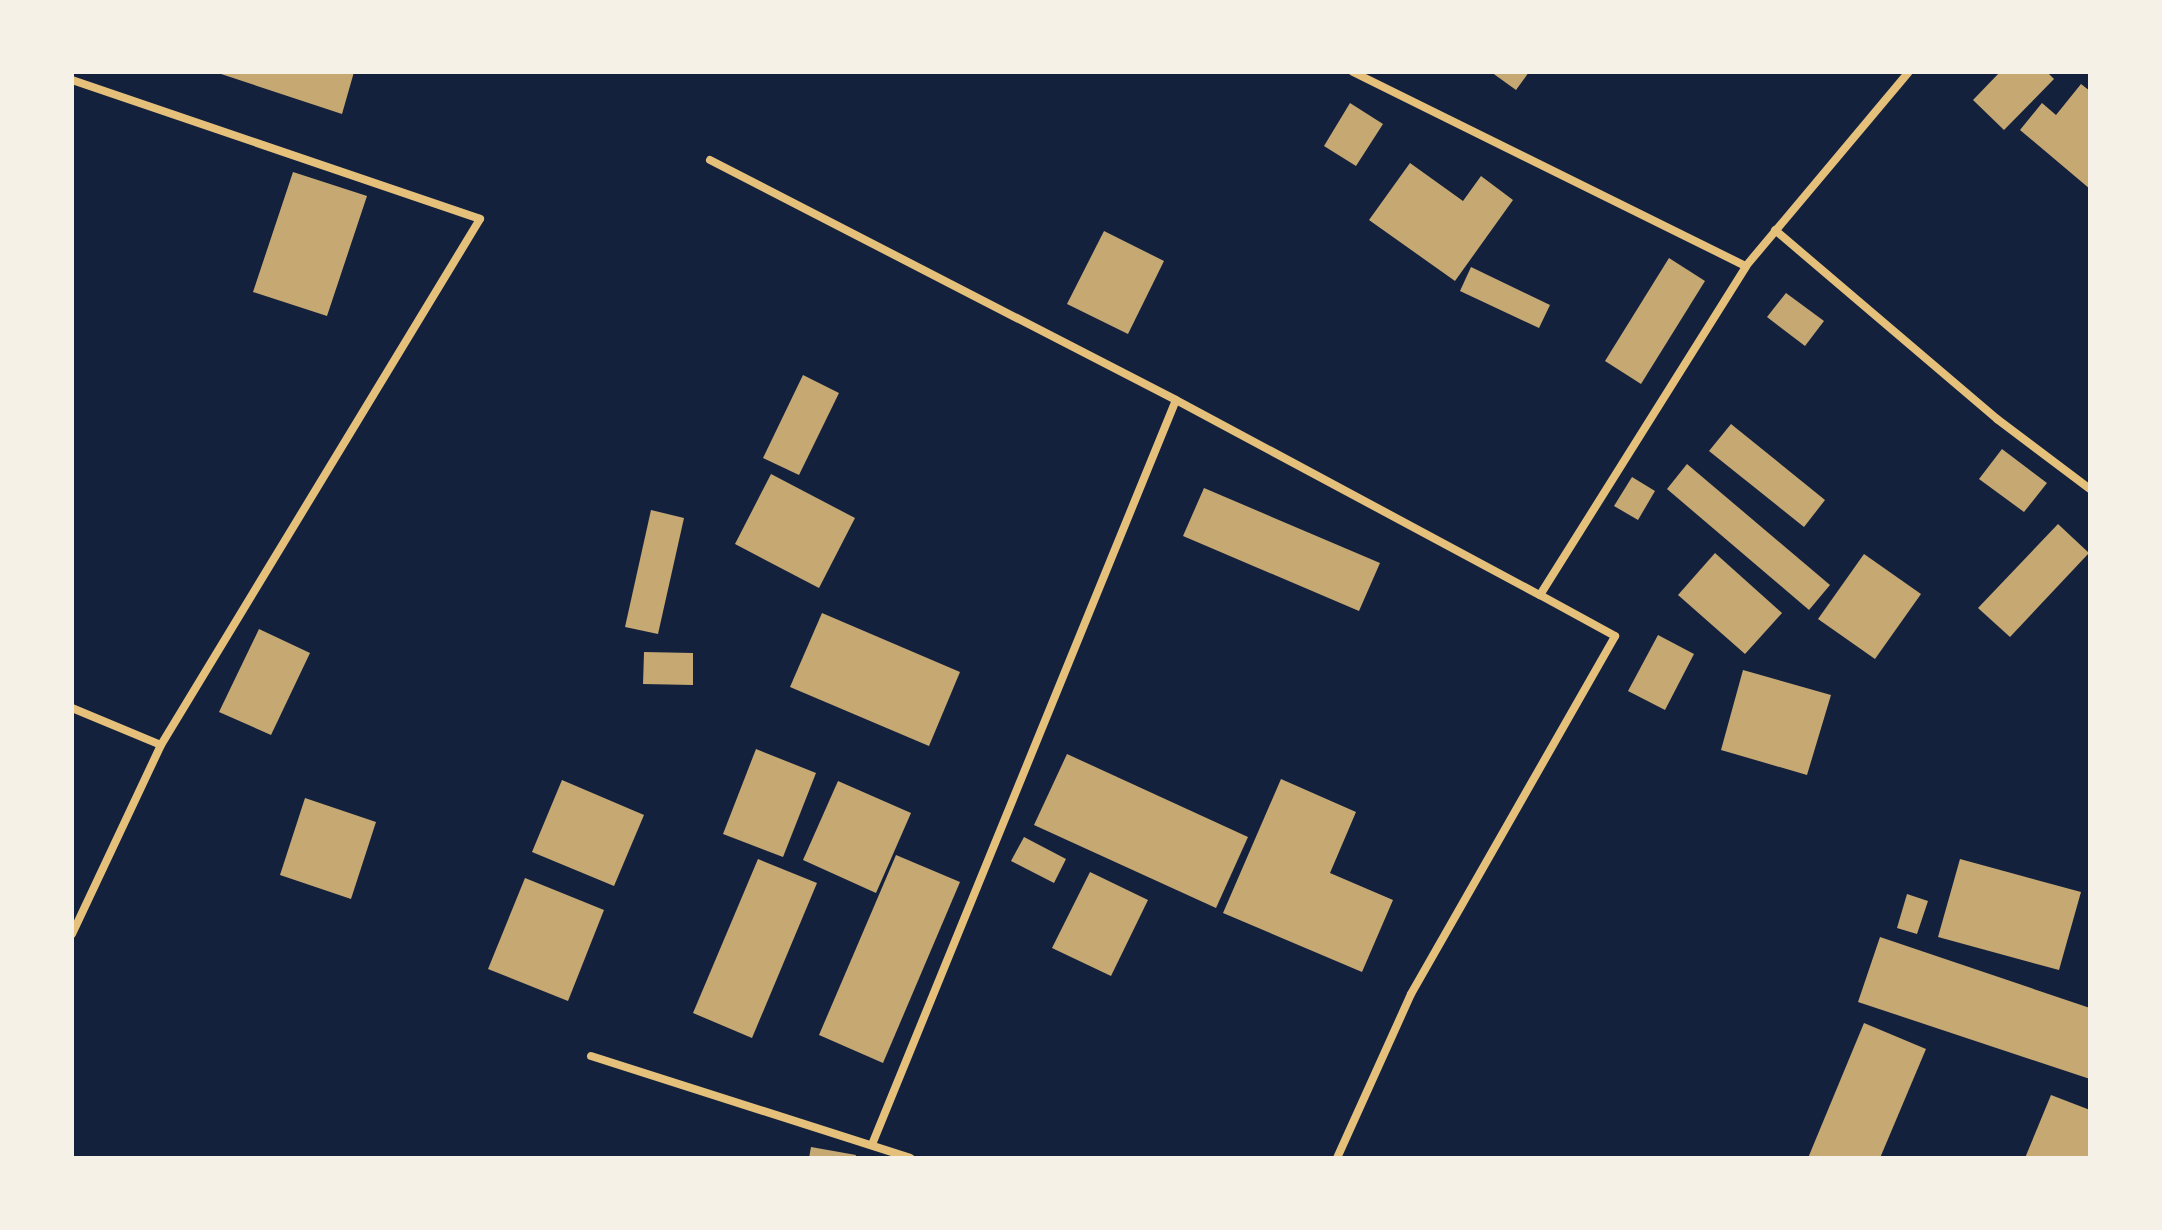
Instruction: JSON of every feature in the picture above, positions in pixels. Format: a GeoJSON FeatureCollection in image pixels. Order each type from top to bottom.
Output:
{"type":"FeatureCollection","features":[{"type":"Feature","properties":{"kind":"street"},"geometry":{"type":"LineString","coordinates":[[1353,72],[1746,266]]}},
{"type":"Feature","properties":{"kind":"street"},"geometry":{"type":"LineString","coordinates":[[1540,595],[1746,266],[1909,72]]}},
{"type":"Feature","properties":{"kind":"street"},"geometry":{"type":"LineString","coordinates":[[72,80],[480,219],[161,745],[72,934]]}},
{"type":"Feature","properties":{"kind":"street"},"geometry":{"type":"LineString","coordinates":[[710,160],[1176,400],[1615,636],[1411,994],[1337,1158]]}},
{"type":"Feature","properties":{"kind":"street"},"geometry":{"type":"LineString","coordinates":[[1775,230],[1997,419],[2090,489]]}},
{"type":"Feature","properties":{"kind":"street"},"geometry":{"type":"LineString","coordinates":[[873,1142],[1176,400]]}},
{"type":"Feature","properties":{"kind":"street"},"geometry":{"type":"LineString","coordinates":[[72,708],[161,745]]}},
{"type":"Feature","properties":{"kind":"street"},"geometry":{"type":"LineString","coordinates":[[591,1056],[873,1142],[910,1158]]}},
{"type":"Feature","properties":{"kind":"building"},"geometry":{"type":"Polygon","coordinates":[[[215,72],[354,72],[342,114],[215,72]]]}},
{"type":"Feature","properties":{"kind":"building"},"geometry":{"type":"Polygon","coordinates":[[[1491,72],[1529,72],[1516,90],[1491,72]]]}},
{"type":"Feature","properties":{"kind":"building"},"geometry":{"type":"Polygon","coordinates":[[[2000,72],[2047,72],[2054,79],[2004,130],[1973,100],[2000,72]]]}},
{"type":"Feature","properties":{"kind":"building"},"geometry":{"type":"Polygon","coordinates":[[[2081,84],[2090,91],[2090,189],[2020,130],[2042,103],[2056,115],[2081,84]]]}},
{"type":"Feature","properties":{"kind":"building"},"geometry":{"type":"Polygon","coordinates":[[[1350,103],[1383,124],[1356,166],[1324,146],[1350,103]]]}},
{"type":"Feature","properties":{"kind":"building"},"geometry":{"type":"Polygon","coordinates":[[[1410,163],[1463,201],[1481,176],[1513,200],[1455,281],[1369,220],[1410,163]]]}},
{"type":"Feature","properties":{"kind":"building"},"geometry":{"type":"Polygon","coordinates":[[[293,172],[367,196],[327,316],[253,292],[293,172]]]}},
{"type":"Feature","properties":{"kind":"building"},"geometry":{"type":"Polygon","coordinates":[[[1104,231],[1164,261],[1128,334],[1067,304],[1104,231]]]}},
{"type":"Feature","properties":{"kind":"building"},"geometry":{"type":"Polygon","coordinates":[[[1669,258],[1705,281],[1641,384],[1605,361],[1669,258]]]}},
{"type":"Feature","properties":{"kind":"building"},"geometry":{"type":"Polygon","coordinates":[[[1471,267],[1550,305],[1539,328],[1460,291],[1471,267]]]}},
{"type":"Feature","properties":{"kind":"building"},"geometry":{"type":"Polygon","coordinates":[[[1786,293],[1824,321],[1805,346],[1767,317],[1786,293]]]}},
{"type":"Feature","properties":{"kind":"building"},"geometry":{"type":"Polygon","coordinates":[[[803,375],[839,393],[799,475],[763,458],[803,375]]]}},
{"type":"Feature","properties":{"kind":"building"},"geometry":{"type":"Polygon","coordinates":[[[1731,424],[1825,500],[1804,527],[1709,451],[1731,424]]]}},
{"type":"Feature","properties":{"kind":"building"},"geometry":{"type":"Polygon","coordinates":[[[2002,449],[2047,483],[2024,512],[1979,479],[2002,449]]]}},
{"type":"Feature","properties":{"kind":"building"},"geometry":{"type":"Polygon","coordinates":[[[1687,464],[1830,585],[1809,610],[1667,489],[1687,464]]]}},
{"type":"Feature","properties":{"kind":"building"},"geometry":{"type":"Polygon","coordinates":[[[771,474],[855,518],[819,588],[735,544],[771,474]]]}},
{"type":"Feature","properties":{"kind":"building"},"geometry":{"type":"Polygon","coordinates":[[[1632,477],[1655,491],[1638,520],[1614,506],[1632,477]]]}},
{"type":"Feature","properties":{"kind":"building"},"geometry":{"type":"Polygon","coordinates":[[[1204,488],[1380,563],[1359,611],[1183,536],[1204,488]]]}},
{"type":"Feature","properties":{"kind":"building"},"geometry":{"type":"Polygon","coordinates":[[[651,510],[684,518],[658,634],[625,627],[651,510]]]}},
{"type":"Feature","properties":{"kind":"building"},"geometry":{"type":"Polygon","coordinates":[[[2058,524],[2089,553],[2010,637],[1978,608],[2058,524]]]}},
{"type":"Feature","properties":{"kind":"building"},"geometry":{"type":"Polygon","coordinates":[[[1715,553],[1782,613],[1745,654],[1678,595],[1715,553]]]}},
{"type":"Feature","properties":{"kind":"building"},"geometry":{"type":"Polygon","coordinates":[[[1864,554],[1921,594],[1875,659],[1818,619],[1864,554]]]}},
{"type":"Feature","properties":{"kind":"building"},"geometry":{"type":"Polygon","coordinates":[[[822,613],[960,672],[929,746],[790,687],[822,613]]]}},
{"type":"Feature","properties":{"kind":"building"},"geometry":{"type":"Polygon","coordinates":[[[259,629],[310,653],[271,735],[219,712],[259,629]]]}},
{"type":"Feature","properties":{"kind":"building"},"geometry":{"type":"Polygon","coordinates":[[[1658,635],[1694,654],[1665,710],[1628,691],[1658,635]]]}},
{"type":"Feature","properties":{"kind":"building"},"geometry":{"type":"Polygon","coordinates":[[[644,652],[693,653],[693,685],[643,684],[644,652]]]}},
{"type":"Feature","properties":{"kind":"building"},"geometry":{"type":"Polygon","coordinates":[[[1743,670],[1831,695],[1807,775],[1721,750],[1743,670]]]}},
{"type":"Feature","properties":{"kind":"building"},"geometry":{"type":"Polygon","coordinates":[[[756,749],[816,773],[783,857],[723,834],[756,749]]]}},
{"type":"Feature","properties":{"kind":"building"},"geometry":{"type":"Polygon","coordinates":[[[1067,754],[1248,837],[1216,908],[1034,825],[1067,754]]]}},
{"type":"Feature","properties":{"kind":"building"},"geometry":{"type":"Polygon","coordinates":[[[1281,779],[1356,812],[1330,873],[1393,900],[1362,972],[1223,913],[1281,779]]]}},
{"type":"Feature","properties":{"kind":"building"},"geometry":{"type":"Polygon","coordinates":[[[562,780],[644,815],[614,886],[532,852],[562,780]]]}},
{"type":"Feature","properties":{"kind":"building"},"geometry":{"type":"Polygon","coordinates":[[[838,781],[911,813],[876,893],[803,860],[838,781]]]}},
{"type":"Feature","properties":{"kind":"building"},"geometry":{"type":"Polygon","coordinates":[[[305,798],[376,822],[351,899],[280,875],[305,798]]]}},
{"type":"Feature","properties":{"kind":"building"},"geometry":{"type":"Polygon","coordinates":[[[1024,837],[1066,859],[1054,883],[1011,861],[1024,837]]]}},
{"type":"Feature","properties":{"kind":"building"},"geometry":{"type":"Polygon","coordinates":[[[896,855],[960,882],[883,1063],[819,1035],[896,855]]]}},
{"type":"Feature","properties":{"kind":"building"},"geometry":{"type":"Polygon","coordinates":[[[758,859],[817,883],[752,1038],[693,1013],[758,859]]]}},
{"type":"Feature","properties":{"kind":"building"},"geometry":{"type":"Polygon","coordinates":[[[1960,859],[2081,892],[2059,970],[1938,937],[1960,859]]]}},
{"type":"Feature","properties":{"kind":"building"},"geometry":{"type":"Polygon","coordinates":[[[1090,872],[1148,900],[1111,976],[1052,948],[1090,872]]]}},
{"type":"Feature","properties":{"kind":"building"},"geometry":{"type":"Polygon","coordinates":[[[525,878],[604,910],[568,1001],[488,969],[525,878]]]}},
{"type":"Feature","properties":{"kind":"building"},"geometry":{"type":"Polygon","coordinates":[[[1907,894],[1928,901],[1917,934],[1897,928],[1907,894]]]}},
{"type":"Feature","properties":{"kind":"building"},"geometry":{"type":"Polygon","coordinates":[[[1880,937],[2090,1008],[2090,1079],[1858,1002],[1880,937]]]}},
{"type":"Feature","properties":{"kind":"building"},"geometry":{"type":"Polygon","coordinates":[[[1864,1023],[1926,1049],[1880,1158],[1808,1158],[1864,1023]]]}},
{"type":"Feature","properties":{"kind":"building"},"geometry":{"type":"Polygon","coordinates":[[[2051,1095],[2090,1110],[2090,1158],[2025,1158],[2051,1095]]]}},
{"type":"Feature","properties":{"kind":"building"},"geometry":{"type":"Polygon","coordinates":[[[811,1147],[856,1155],[855,1158],[809,1158],[811,1147]]]}}]}
